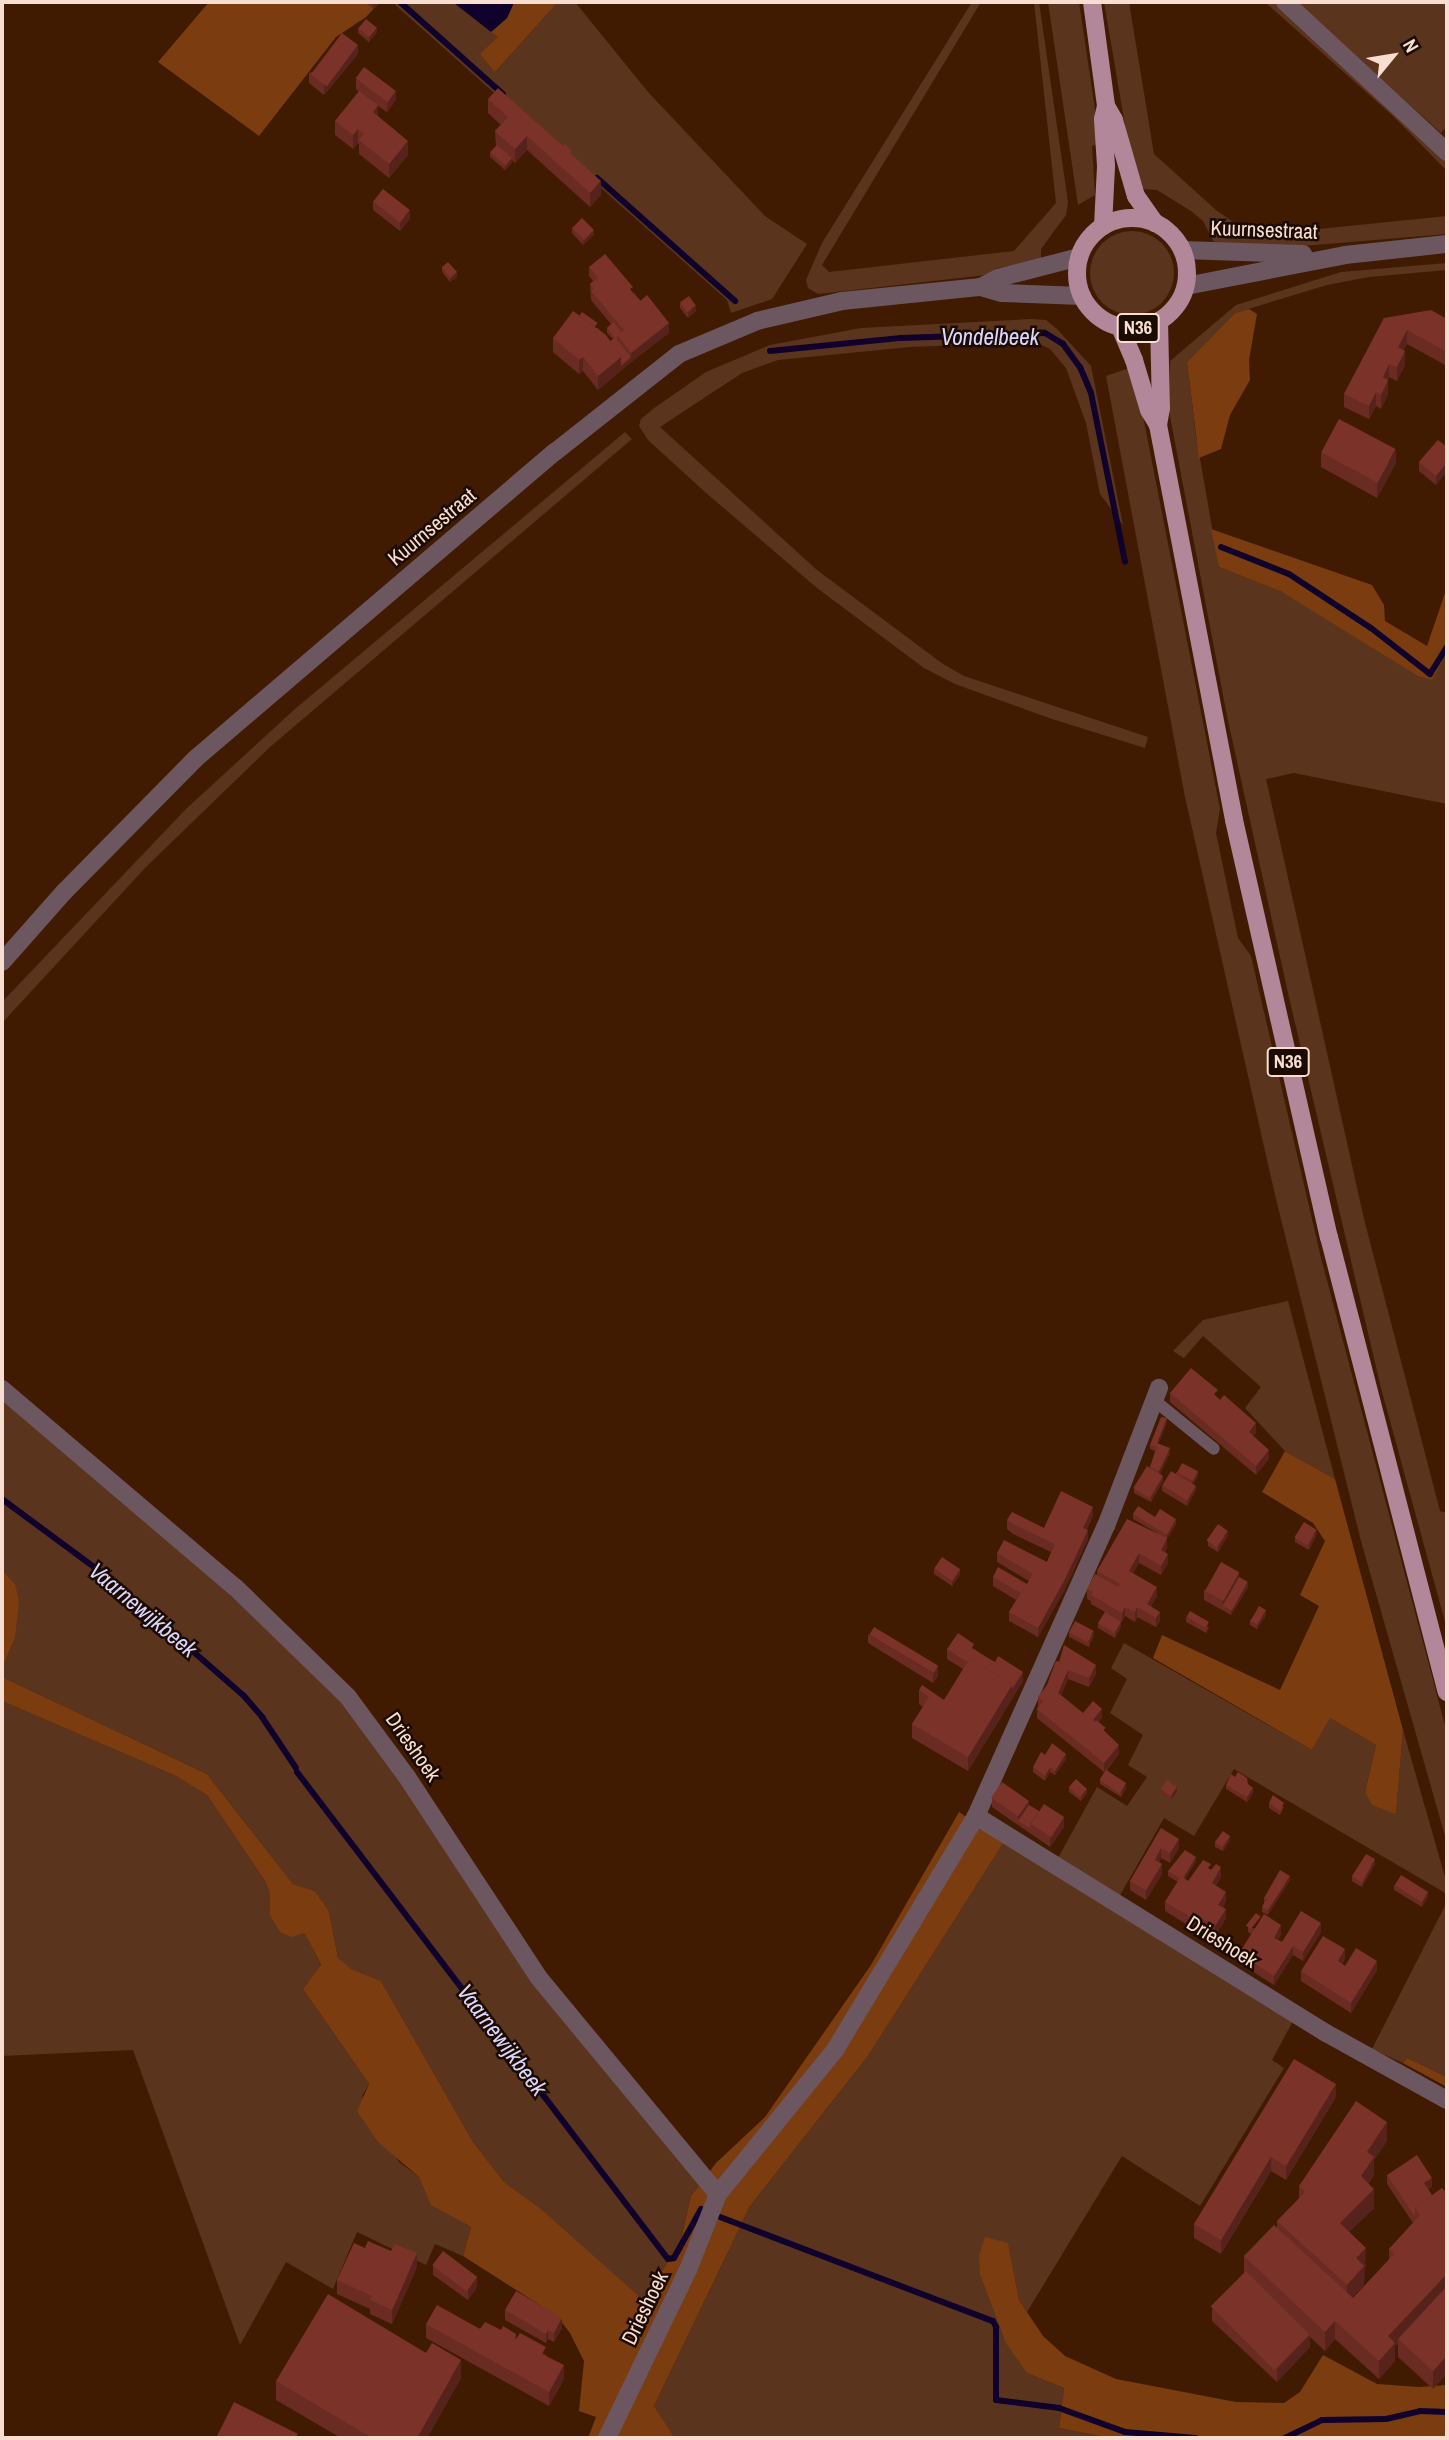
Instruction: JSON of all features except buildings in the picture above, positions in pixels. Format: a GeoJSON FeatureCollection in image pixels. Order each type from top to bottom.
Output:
{"type":"FeatureCollection","features":[{"type":"Feature","properties":{"kind":"main road"},"geometry":{"type":"LineString","coordinates":[[1092,2],[1106,106],[1103,119],[1106,166],[1103,226]]}},
{"type":"Feature","properties":{"kind":"main road"},"geometry":{"type":"LineString","coordinates":[[1106,106],[1114,120],[1136,196],[1155,223]]}},
{"type":"Feature","properties":{"kind":"main road"},"geometry":{"type":"LineString","coordinates":[[1082,296],[1076,277],[1079,257],[1088,239],[1103,226],[1119,219],[1138,218],[1155,223],[1171,234],[1182,250],[1187,267],[1186,286]]}},
{"type":"Feature","properties":{"kind":"main road","name":"N36"},"geometry":{"type":"LineString","coordinates":[[1082,296],[1098,316],[1120,327],[1133,328],[1159,321],[1176,307],[1186,286]]}},
{"type":"Feature","properties":{"kind":"main road","name":"N36"},"geometry":{"type":"LineString","coordinates":[[1158,425],[1161,408],[1159,321]]}},
{"type":"Feature","properties":{"kind":"main road","name":"N36"},"geometry":{"type":"LineString","coordinates":[[1120,327],[1134,360],[1149,410],[1158,425],[1207,687],[1282,1035],[1383,1453],[1447,1692]]}},
{"type":"Feature","properties":{"kind":"street"},"geometry":{"type":"LineString","coordinates":[[1284,2],[1447,152]]}},
{"type":"Feature","properties":{"kind":"street","name":"Kuurnsestraat"},"geometry":{"type":"LineString","coordinates":[[1186,286],[1345,255],[1447,244]]}},
{"type":"Feature","properties":{"kind":"street","name":"Kuurnsestraat"},"geometry":{"type":"LineString","coordinates":[[1182,250],[1345,255]]}},
{"type":"Feature","properties":{"kind":"street","name":"Kuurnsestraat"},"geometry":{"type":"LineString","coordinates":[[981,287],[998,278],[1079,257]]}},
{"type":"Feature","properties":{"kind":"street","name":"Kuurnsestraat"},"geometry":{"type":"LineString","coordinates":[[2,962],[64,892],[195,759],[564,444],[679,354],[705,341],[783,314],[842,301],[981,287],[1002,293],[1082,296]]}},
{"type":"Feature","properties":{"kind":"street","name":"Drieshoek"},"geometry":{"type":"LineString","coordinates":[[2,1389],[235,1587],[348,1697],[407,1777],[538,1978],[718,2194]]}},
{"type":"Feature","properties":{"kind":"street","name":"Drieshoek"},"geometry":{"type":"LineString","coordinates":[[607,2438],[688,2270],[718,2194],[835,2050],[976,1816],[1106,1526],[1156,1394]]}},
{"type":"Feature","properties":{"kind":"street","name":"Drieshoek"},"geometry":{"type":"LineString","coordinates":[[976,1816],[1326,2033],[1447,2100]]}},
{"type":"Feature","properties":{"kind":"lane"},"geometry":{"type":"LineString","coordinates":[[1156,1394],[1214,1449]]}},
{"type":"Feature","properties":{"kind":"shaded area"},"geometry":{"type":"Polygon","coordinates":[[[209,2],[380,2],[366,17],[336,37],[259,136],[158,62],[209,2]]]}},
{"type":"Feature","properties":{"kind":"shaded area"},"geometry":{"type":"Polygon","coordinates":[[[392,2],[453,2],[498,37],[495,72],[558,2],[575,2],[648,92],[765,216],[807,244],[772,299],[731,313],[727,300],[392,2]]]}},
{"type":"Feature","properties":{"kind":"shaded area"},"geometry":{"type":"Polygon","coordinates":[[[453,2],[513,2],[513,5],[507,18],[491,32],[453,2]]]}},
{"type":"Feature","properties":{"kind":"shaded area"},"geometry":{"type":"Polygon","coordinates":[[[513,2],[558,2],[495,72],[480,54],[498,37],[491,32],[507,18],[513,2]]]}},
{"type":"Feature","properties":{"kind":"shaded area"},"geometry":{"type":"Polygon","coordinates":[[[972,2],[981,2],[822,265],[829,272],[1014,251],[1056,203],[1034,2],[1039,2],[1068,202],[1066,215],[1041,249],[1041,259],[994,269],[995,274],[818,294],[808,288],[806,280],[822,243],[972,2]]]}},
{"type":"Feature","properties":{"kind":"shaded area"},"geometry":{"type":"Polygon","coordinates":[[[1048,2],[1079,2],[1100,143],[1092,146],[1095,195],[1078,205],[1048,2]]]}},
{"type":"Feature","properties":{"kind":"shaded area"},"geometry":{"type":"Polygon","coordinates":[[[1104,2],[1129,2],[1154,154],[1216,210],[1246,231],[1260,235],[1447,216],[1447,234],[1268,249],[1214,242],[1203,221],[1191,211],[1157,190],[1142,189],[1132,166],[1104,2]]]}},
{"type":"Feature","properties":{"kind":"shaded area"},"geometry":{"type":"Polygon","coordinates":[[[1265,2],[1277,2],[1447,159],[1447,171],[1393,116],[1265,2]]]}},
{"type":"Feature","properties":{"kind":"shaded area"},"geometry":{"type":"Polygon","coordinates":[[[1295,2],[1447,2],[1447,126],[1441,133],[1295,2]]]}},
{"type":"Feature","properties":{"kind":"shaded area"},"geometry":{"type":"Polygon","coordinates":[[[1132,231],[1155,238],[1167,250],[1174,273],[1167,296],[1155,308],[1132,315],[1109,308],[1097,296],[1090,273],[1097,250],[1109,238],[1132,231]]]}},
{"type":"Feature","properties":{"kind":"shaded area"},"geometry":{"type":"Polygon","coordinates":[[[1447,263],[1447,270],[1369,277],[1327,285],[1235,313],[1187,362],[1196,436],[1219,567],[1282,592],[1432,679],[1447,653],[1447,804],[1294,773],[1266,779],[1364,1219],[1440,1511],[1447,1513],[1447,1629],[1381,1388],[1288,993],[1227,716],[1169,411],[1170,361],[1236,305],[1341,272],[1447,263]]]}},
{"type":"Feature","properties":{"kind":"shaded area"},"geometry":{"type":"Polygon","coordinates":[[[1249,309],[1257,314],[1249,360],[1250,380],[1230,415],[1221,449],[1199,458],[1187,362],[1235,313],[1249,309]]]}},
{"type":"Feature","properties":{"kind":"shaded area"},"geometry":{"type":"Polygon","coordinates":[[[1046,320],[1091,366],[1123,525],[1100,494],[1086,423],[1066,368],[1050,349],[1036,342],[910,347],[778,360],[742,373],[660,427],[817,570],[943,664],[964,676],[1148,737],[1145,748],[1052,719],[955,684],[924,668],[817,588],[705,492],[648,440],[639,426],[641,419],[653,409],[706,372],[770,345],[861,328],[1046,320]]]}},
{"type":"Feature","properties":{"kind":"shaded area"},"geometry":{"type":"Polygon","coordinates":[[[1129,368],[1143,416],[1220,809],[1216,833],[1238,938],[1251,956],[1321,1258],[1447,1733],[1447,1843],[1361,1541],[1275,1195],[1185,797],[1106,376],[1129,368]]]}},
{"type":"Feature","properties":{"kind":"shaded area"},"geometry":{"type":"Polygon","coordinates":[[[625,432],[632,439],[270,747],[146,867],[2,1023],[2,1002],[186,809],[295,709],[625,432]]]}},
{"type":"Feature","properties":{"kind":"shaded area"},"geometry":{"type":"Polygon","coordinates":[[[1211,529],[1372,585],[1384,605],[1385,621],[1427,646],[1447,587],[1447,653],[1432,680],[1418,676],[1282,592],[1219,567],[1211,529]]]}},
{"type":"Feature","properties":{"kind":"shaded area"},"geometry":{"type":"Polygon","coordinates":[[[1288,1301],[1335,1479],[1285,1451],[1245,1408],[1261,1387],[1203,1336],[1184,1358],[1173,1351],[1203,1320],[1288,1301]]]}},
{"type":"Feature","properties":{"kind":"shaded area"},"geometry":{"type":"Polygon","coordinates":[[[2,1400],[111,1488],[317,1673],[353,1717],[700,2184],[691,2196],[680,2242],[643,2301],[540,2208],[504,2182],[473,2142],[381,1981],[350,1969],[338,1958],[329,1911],[315,1891],[293,1884],[207,1774],[2,1677],[2,1668],[15,1638],[15,1584],[2,1570],[2,1400]]]}},
{"type":"Feature","properties":{"kind":"shaded area"},"geometry":{"type":"Polygon","coordinates":[[[1285,1451],[1335,1479],[1403,1730],[1396,1814],[1372,1805],[1365,1792],[1376,1745],[1330,1718],[1312,1750],[1153,1658],[1162,1635],[1280,1690],[1319,1606],[1300,1595],[1325,1541],[1313,1523],[1262,1492],[1285,1451]]]}},
{"type":"Feature","properties":{"kind":"shaded area"},"geometry":{"type":"Polygon","coordinates":[[[2,1570],[15,1584],[19,1601],[15,1638],[2,1668],[2,1570]]]}},
{"type":"Feature","properties":{"kind":"shaded area"},"geometry":{"type":"Polygon","coordinates":[[[1124,1643],[1312,1750],[1330,1718],[1376,1745],[1365,1792],[1396,1813],[1403,1730],[1447,1884],[1447,1894],[1234,1769],[1194,1836],[1164,1818],[1119,1897],[1058,1858],[1097,1787],[1127,1806],[1147,1777],[1128,1765],[1143,1735],[1110,1713],[1127,1679],[1111,1668],[1124,1643]]]}},
{"type":"Feature","properties":{"kind":"shaded area"},"geometry":{"type":"Polygon","coordinates":[[[2,1677],[207,1774],[293,1884],[315,1891],[329,1911],[338,1958],[351,1969],[381,1981],[473,2142],[504,2182],[540,2208],[643,2300],[680,2243],[691,2196],[716,2163],[765,2117],[871,1965],[959,1812],[1004,1842],[868,2056],[750,2206],[654,2406],[675,2438],[588,2438],[596,2417],[579,2411],[584,2361],[570,2333],[557,2316],[463,2256],[471,2227],[431,2205],[419,2177],[378,2142],[357,2111],[369,2084],[303,1989],[321,1965],[305,1933],[291,1937],[280,1932],[270,1915],[270,1894],[265,1881],[207,1795],[174,1775],[2,1701],[2,1677]]]}},
{"type":"Feature","properties":{"kind":"shaded area"},"geometry":{"type":"Polygon","coordinates":[[[2,1701],[174,1775],[207,1795],[265,1881],[270,1894],[270,1915],[305,1932],[321,1966],[303,1989],[369,2084],[362,2096],[399,2162],[419,2177],[432,2205],[471,2227],[463,2256],[435,2244],[426,2265],[357,2232],[333,2289],[286,2262],[240,2345],[133,2050],[2,2056],[2,1701]]]}},
{"type":"Feature","properties":{"kind":"shaded area"},"geometry":{"type":"Polygon","coordinates":[[[1004,1842],[1293,2021],[1272,2060],[1284,2068],[1200,2206],[1122,2156],[1027,2312],[1019,2300],[1008,2244],[1027,2373],[1064,2388],[1059,2428],[1110,2438],[675,2438],[654,2406],[750,2206],[868,2056],[1004,1842]]]}},
{"type":"Feature","properties":{"kind":"shaded area"},"geometry":{"type":"Polygon","coordinates":[[[1447,1902],[1447,2077],[1407,2058],[1403,2063],[1372,2049],[1447,1902]]]}},
{"type":"Feature","properties":{"kind":"shaded area"},"geometry":{"type":"Polygon","coordinates":[[[1407,2058],[1447,2077],[1447,2087],[1403,2063],[1407,2058]]]}},
{"type":"Feature","properties":{"kind":"shaded area"},"geometry":{"type":"Polygon","coordinates":[[[985,2237],[1008,2243],[1019,2300],[1043,2336],[1065,2356],[1116,2379],[1236,2402],[1284,2403],[1300,2392],[1323,2355],[1377,2384],[1419,2387],[1447,2385],[1447,2438],[1110,2438],[1059,2428],[1064,2388],[1027,2373],[1006,2343],[980,2274],[979,2256],[985,2237]]]}},
{"type":"Feature","properties":{"kind":"waterway","name":"Vondelbeek"},"geometry":{"type":"LineString","coordinates":[[400,2],[503,94]]}},
{"type":"Feature","properties":{"kind":"waterway","name":"Vondelbeek"},"geometry":{"type":"LineString","coordinates":[[597,178],[735,301]]}},
{"type":"Feature","properties":{"kind":"waterway","name":"Vondelbeek"},"geometry":{"type":"LineString","coordinates":[[770,351],[901,338],[1045,333],[1063,344],[1080,367],[1091,393],[1125,562]]}},
{"type":"Feature","properties":{"kind":"waterway","name":"Vondelbeek"},"geometry":{"type":"LineString","coordinates":[[1221,547],[1289,574],[1371,628],[1430,674],[1447,647]]}},
{"type":"Feature","properties":{"kind":"waterway","name":"Vaarnewijkbeek"},"geometry":{"type":"LineString","coordinates":[[2,1499],[110,1579],[244,1696],[262,1717],[296,1768]]}},
{"type":"Feature","properties":{"kind":"waterway","name":"Vaarnewijkbeek"},"geometry":{"type":"LineString","coordinates":[[297,1772],[668,2259],[674,2258],[701,2209]]}},
{"type":"Feature","properties":{"kind":"waterway","name":"Vaarnewijkbeek"},"geometry":{"type":"LineString","coordinates":[[720,2217],[993,2321],[996,2327],[996,2400],[1059,2408],[1125,2432],[1196,2438]]}},
{"type":"Feature","properties":{"kind":"waterway","name":"Vaarnewijkbeek"},"geometry":{"type":"LineString","coordinates":[[1285,2438],[1322,2420],[1386,2419],[1420,2411],[1447,2412]]}}]}
